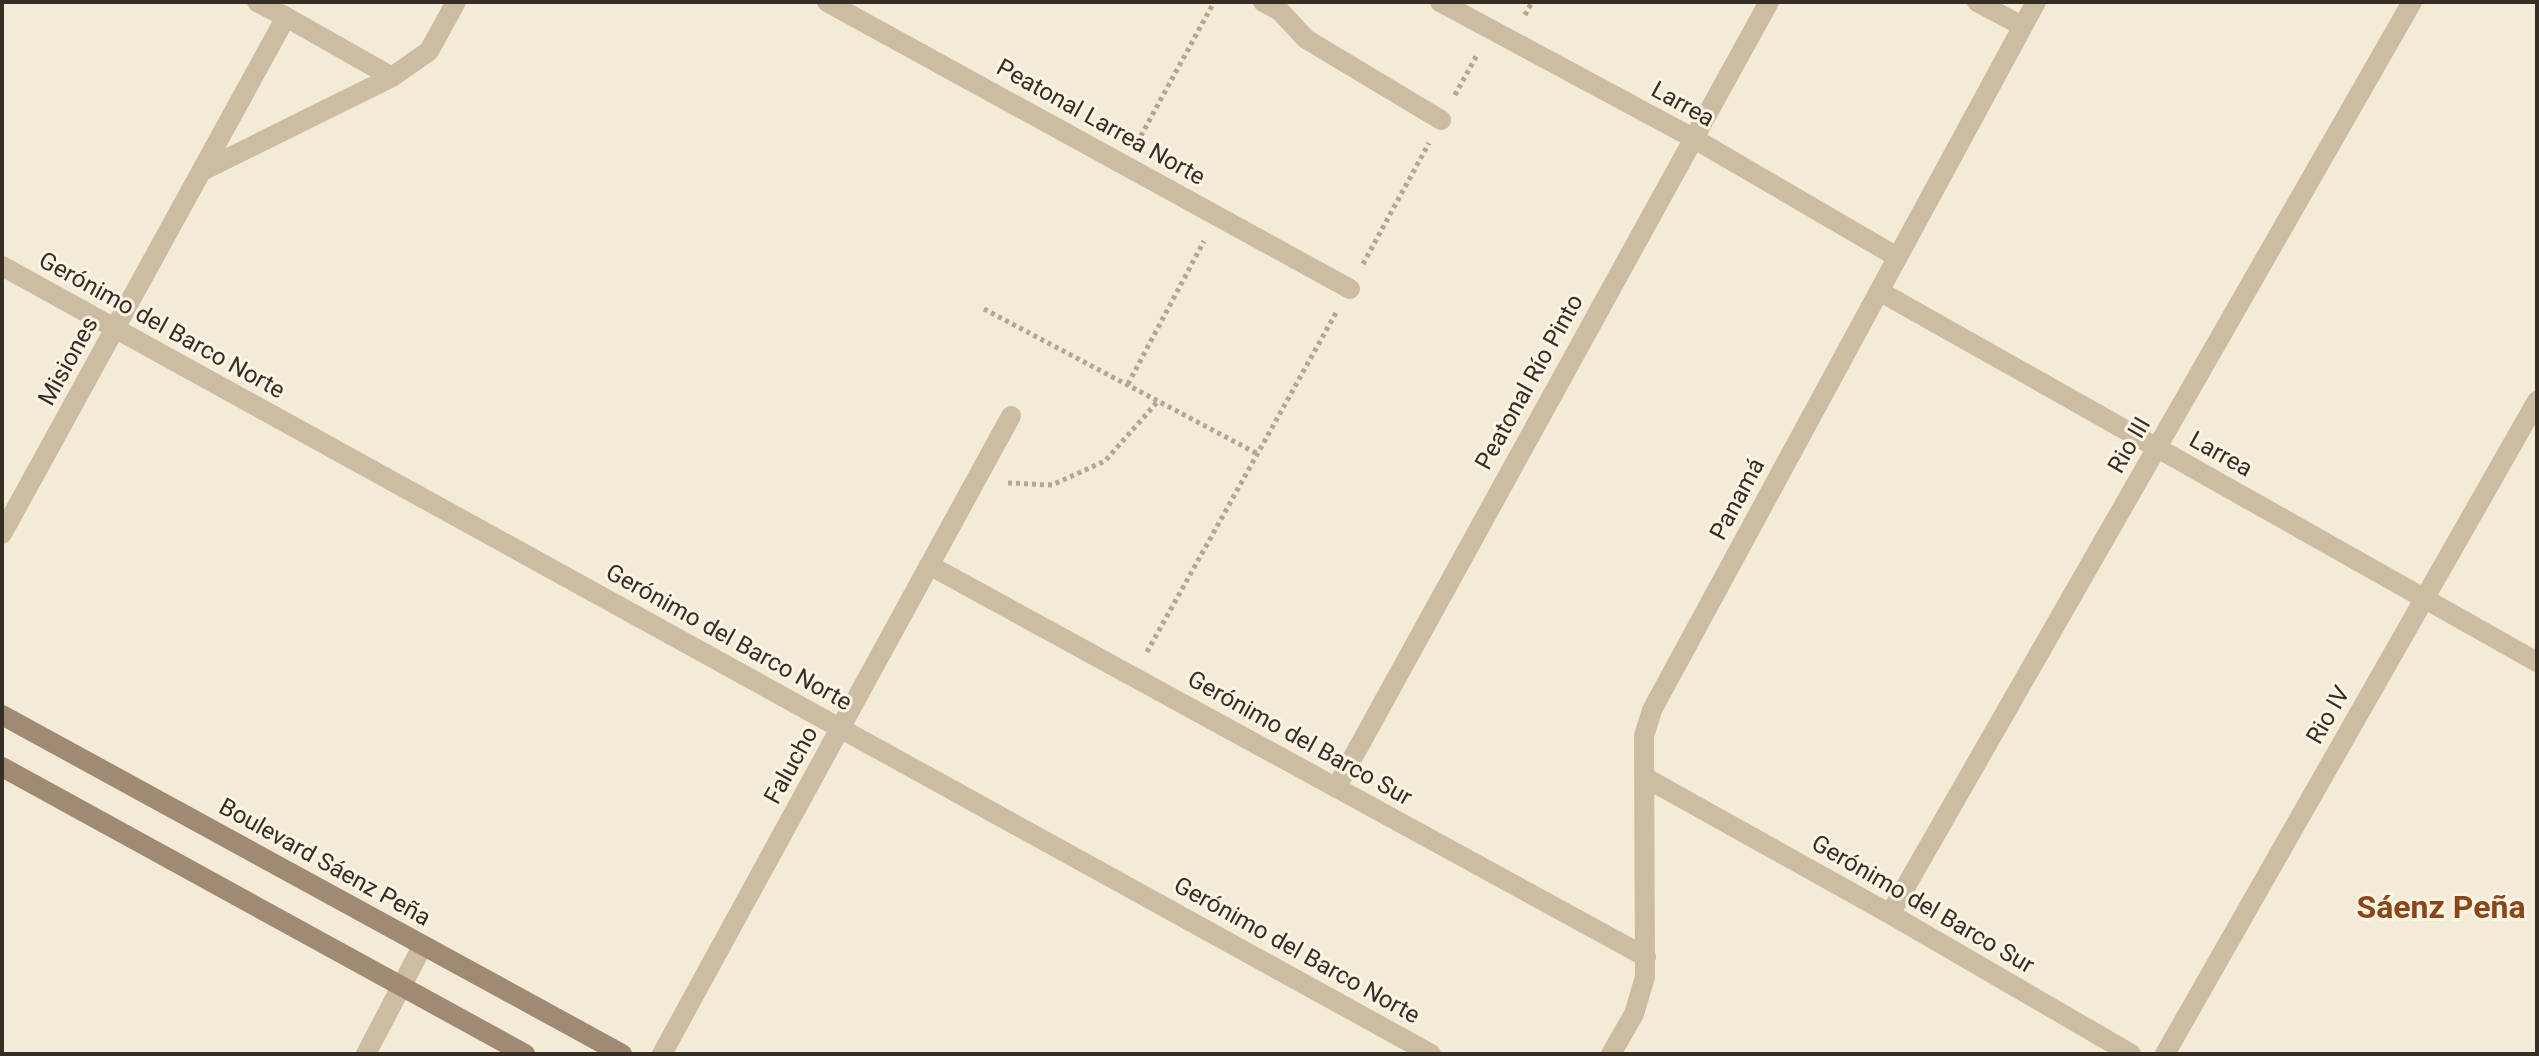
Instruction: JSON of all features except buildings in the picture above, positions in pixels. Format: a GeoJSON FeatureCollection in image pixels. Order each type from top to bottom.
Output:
{"type":"FeatureCollection","features":[{"type":"Feature","properties":{"kind":"main road","name":"Boulevard Sáenz Peña"},"geometry":{"type":"LineString","coordinates":[[2,715],[622,1054]]}},
{"type":"Feature","properties":{"kind":"main road"},"geometry":{"type":"LineString","coordinates":[[2,767],[525,1054]]}},
{"type":"Feature","properties":{"kind":"street"},"geometry":{"type":"LineString","coordinates":[[257,2],[392,77]]}},
{"type":"Feature","properties":{"kind":"street"},"geometry":{"type":"LineString","coordinates":[[202,171],[392,77],[429,51],[456,2]]}},
{"type":"Feature","properties":{"kind":"street","name":"Peatonal Larrea Norte"},"geometry":{"type":"LineString","coordinates":[[827,2],[1350,289]]}},
{"type":"Feature","properties":{"kind":"street"},"geometry":{"type":"LineString","coordinates":[[1263,2],[1280,11],[1306,39],[1441,120]]}},
{"type":"Feature","properties":{"kind":"street","name":"Larrea"},"geometry":{"type":"LineString","coordinates":[[1440,2],[1693,138],[1897,257]]}},
{"type":"Feature","properties":{"kind":"street","name":"Peatonal Río Pinto"},"geometry":{"type":"LineString","coordinates":[[1336,788],[1769,2]]}},
{"type":"Feature","properties":{"kind":"street"},"geometry":{"type":"LineString","coordinates":[[1977,2],[2022,26]]}},
{"type":"Feature","properties":{"kind":"street","name":"Panamá"},"geometry":{"type":"LineString","coordinates":[[1611,1054],[1634,1014],[1645,977],[1644,736],[1652,710],[2036,2]]}},
{"type":"Feature","properties":{"kind":"street","name":"Rio III"},"geometry":{"type":"LineString","coordinates":[[1890,914],[2412,2]]}},
{"type":"Feature","properties":{"kind":"street","name":"Misiones"},"geometry":{"type":"LineString","coordinates":[[2,534],[286,17]]}},
{"type":"Feature","properties":{"kind":"street","name":"Gerónimo del Barco Norte"},"geometry":{"type":"LineString","coordinates":[[2,266],[1431,1054]]}},
{"type":"Feature","properties":{"kind":"street","name":"Larrea"},"geometry":{"type":"LineString","coordinates":[[1879,291],[2537,662]]}},
{"type":"Feature","properties":{"kind":"street","name":"Rio IV"},"geometry":{"type":"LineString","coordinates":[[2165,1054],[2537,401]]}},
{"type":"Feature","properties":{"kind":"street","name":"Falucho"},"geometry":{"type":"LineString","coordinates":[[662,1054],[1011,416]]}},
{"type":"Feature","properties":{"kind":"street","name":"Gerónimo del Barco Sur"},"geometry":{"type":"LineString","coordinates":[[929,565],[1646,957]]}},
{"type":"Feature","properties":{"kind":"street","name":"Gerónimo del Barco Sur"},"geometry":{"type":"LineString","coordinates":[[1646,778],[1890,914],[2131,1054]]}},
{"type":"Feature","properties":{"kind":"street"},"geometry":{"type":"LineString","coordinates":[[366,1054],[423,945]]}},
{"type":"Feature","properties":{"kind":"path"},"geometry":{"type":"LineString","coordinates":[[1125,165],[1214,2]]}},
{"type":"Feature","properties":{"kind":"path"},"geometry":{"type":"LineString","coordinates":[[1134,677],[1350,289],[1490,29]]}},
{"type":"Feature","properties":{"kind":"path"},"geometry":{"type":"LineString","coordinates":[[1128,384],[1217,215]]}},
{"type":"Feature","properties":{"kind":"path"},"geometry":{"type":"LineString","coordinates":[[984,309],[1258,454]]}},
{"type":"Feature","properties":{"kind":"path"},"geometry":{"type":"LineString","coordinates":[[975,482],[1052,485],[1105,461],[1159,400]]}},
{"type":"Feature","properties":{"kind":"district","name":"Sáenz Peña"},"geometry":{"type":"Point","coordinates":[2441,907]}}]}
